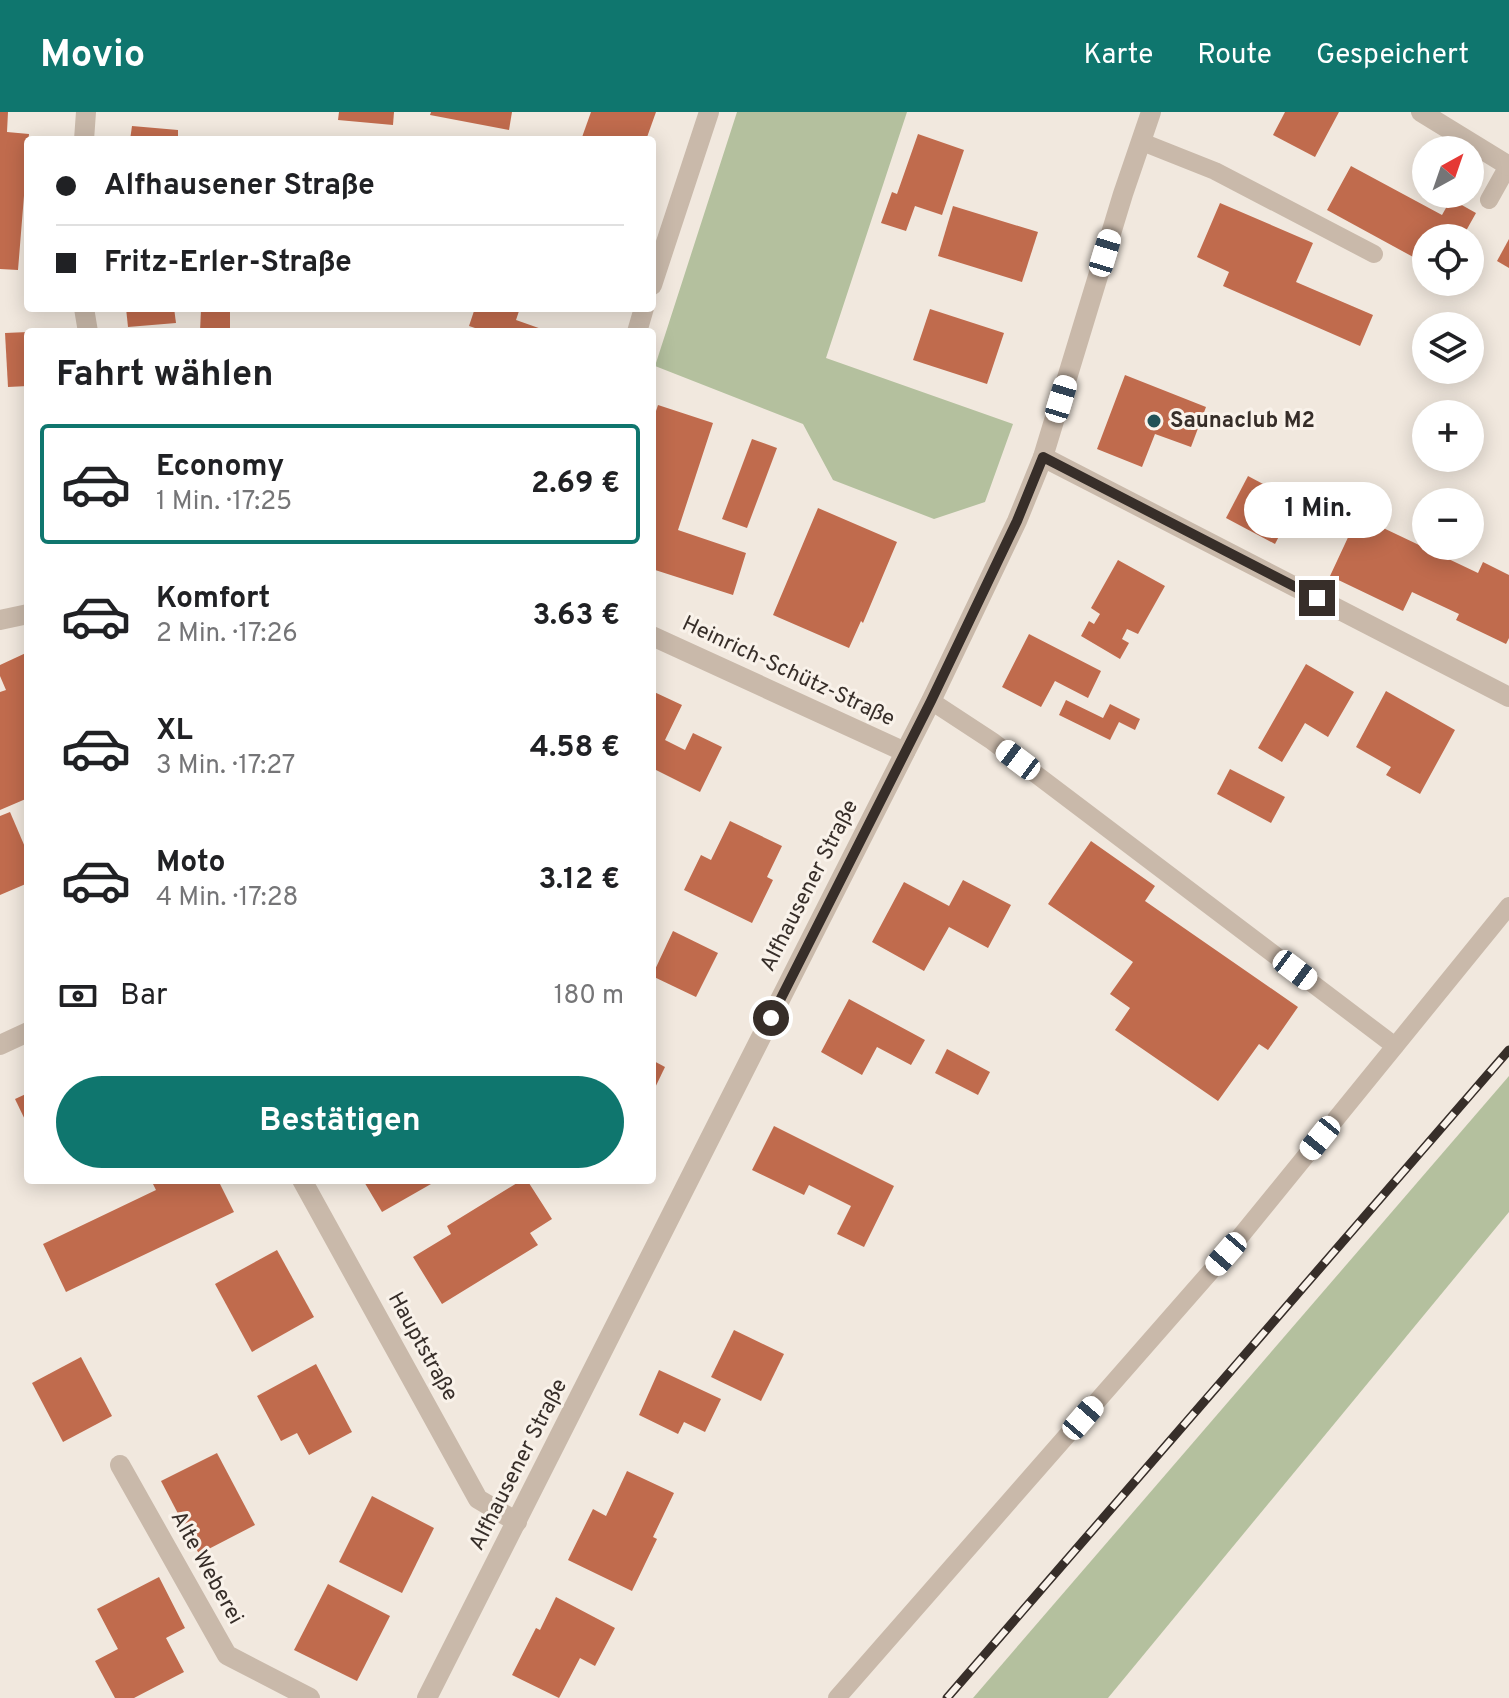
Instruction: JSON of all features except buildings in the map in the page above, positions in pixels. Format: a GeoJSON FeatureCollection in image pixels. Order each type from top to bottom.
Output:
{"type":"FeatureCollection","features":[{"type":"Feature","properties":{"kind":"street"},"geometry":{"type":"LineString","coordinates":[[84,136],[86,112]]}},
{"type":"Feature","properties":{"kind":"street"},"geometry":{"type":"LineString","coordinates":[[656,273],[709,112]]}},
{"type":"Feature","properties":{"kind":"street","name":"Alfhausener Straße"},"geometry":{"type":"LineString","coordinates":[[427,1698],[931,701],[1017,521],[1043,457],[1151,112]]}},
{"type":"Feature","properties":{"kind":"street"},"geometry":{"type":"LineString","coordinates":[[1421,112],[1508,166]]}},
{"type":"Feature","properties":{"kind":"street"},"geometry":{"type":"LineString","coordinates":[[1043,457],[1509,697]]}},
{"type":"Feature","properties":{"kind":"street"},"geometry":{"type":"LineString","coordinates":[[0,620],[24,615]]}},
{"type":"Feature","properties":{"kind":"street","name":"Heinrich-Schütz-Straße"},"geometry":{"type":"LineString","coordinates":[[656,638],[905,752]]}},
{"type":"Feature","properties":{"kind":"street"},"geometry":{"type":"LineString","coordinates":[[0,1045],[24,1034]]}},
{"type":"Feature","properties":{"kind":"street","name":"Hauptstraße"},"geometry":{"type":"LineString","coordinates":[[304,1184],[478,1499],[517,1522]]}},
{"type":"Feature","properties":{"kind":"street","name":"Alte Weberei"},"geometry":{"type":"LineString","coordinates":[[120,1465],[227,1655],[310,1698]]}},
{"type":"Feature","properties":{"kind":"lane"},"geometry":{"type":"LineString","coordinates":[[1142,142],[1215,171],[1374,254]]}},
{"type":"Feature","properties":{"kind":"lane"},"geometry":{"type":"LineString","coordinates":[[1489,200],[1508,166]]}},
{"type":"Feature","properties":{"kind":"lane"},"geometry":{"type":"LineString","coordinates":[[931,701],[992,741],[1395,1046]]}},
{"type":"Feature","properties":{"kind":"lane"},"geometry":{"type":"LineString","coordinates":[[837,1698],[1226,1254],[1509,906]]}},
{"type":"Feature","properties":{"kind":"green space"},"geometry":{"type":"Polygon","coordinates":[[[737,112],[907,112],[826,358],[1013,424],[985,502],[934,519],[833,480],[803,424],[656,366],[737,112]]]}},
{"type":"Feature","properties":{"kind":"green space"},"geometry":{"type":"Polygon","coordinates":[[[1509,1076],[1509,1212],[1108,1698],[973,1698],[1509,1076]]]}},
{"type":"Feature","properties":{"kind":"railway"},"geometry":{"type":"LineString","coordinates":[[947,1698],[1509,1050]]}},
{"type":"Feature","properties":{"kind":"place","name":"Saunaclub M2"},"geometry":{"type":"Point","coordinates":[1154,421]}},
{"type":"Feature","properties":{"kind":"route"},"geometry":{"type":"LineString","coordinates":[[771,1018],[931,701],[1017,521],[1043,457],[1317,598]]}}]}
